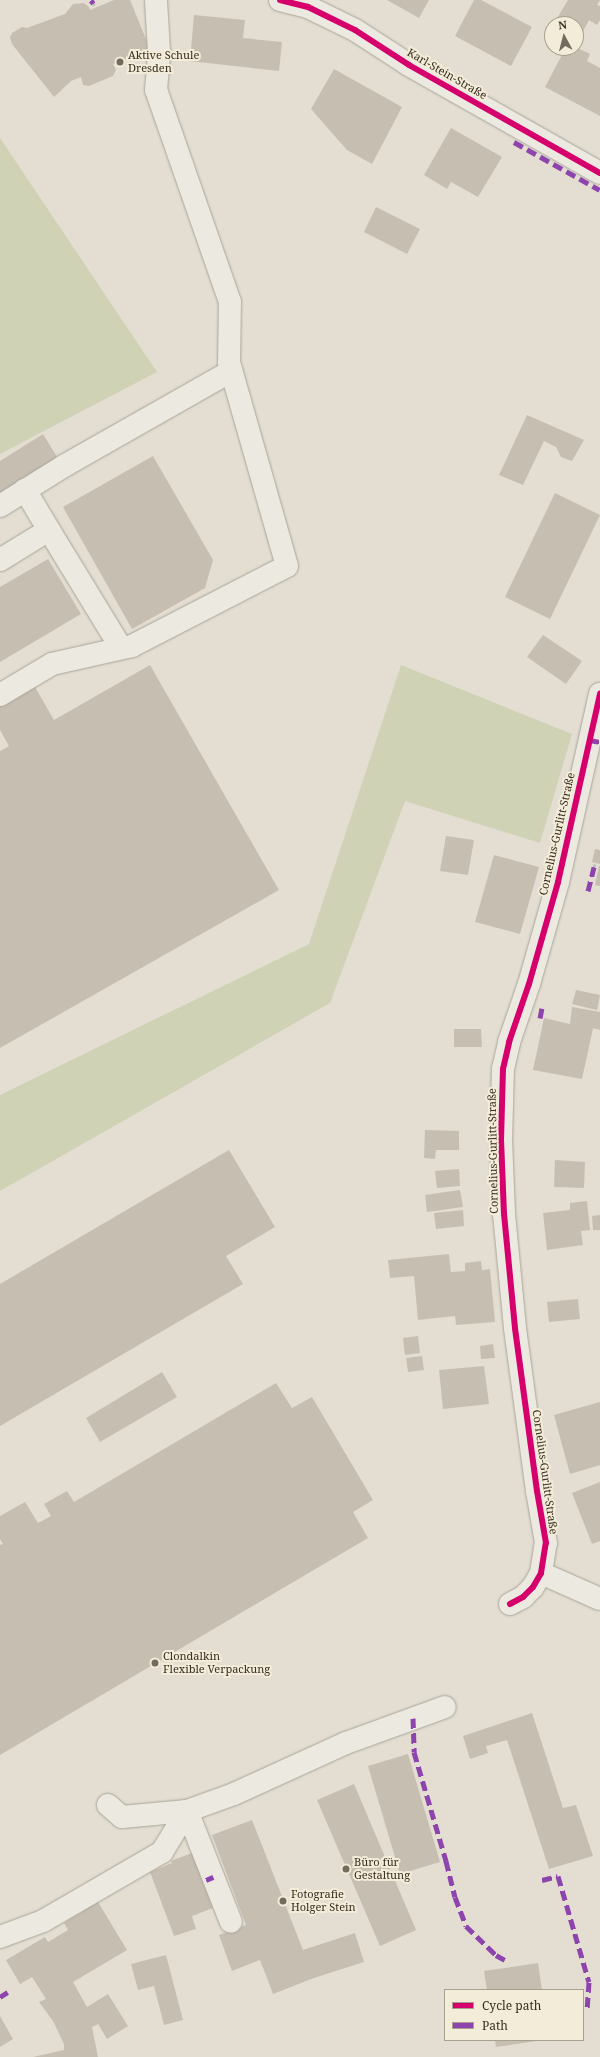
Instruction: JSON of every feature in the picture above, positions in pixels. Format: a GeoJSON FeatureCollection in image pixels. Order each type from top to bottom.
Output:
{"type":"FeatureCollection","features":[{"type":"Feature","properties":{"kind":"street"},"geometry":{"type":"LineString","coordinates":[[0,695],[52,664],[132,646],[287,566],[229,363],[230,302],[156,90],[160,52],[156,0]]}},
{"type":"Feature","properties":{"kind":"street","name":"Karl-Stein-Straße"},"geometry":{"type":"LineString","coordinates":[[280,0],[308,8],[355,30],[409,65],[600,173]]}},
{"type":"Feature","properties":{"kind":"street"},"geometry":{"type":"LineString","coordinates":[[0,506],[231,371]]}},
{"type":"Feature","properties":{"kind":"street"},"geometry":{"type":"LineString","coordinates":[[25,490],[121,648]]}},
{"type":"Feature","properties":{"kind":"street"},"geometry":{"type":"LineString","coordinates":[[0,560],[49,530]]}},
{"type":"Feature","properties":{"kind":"street","name":"Cornelius-Gurlitt-Straße"},"geometry":{"type":"LineString","coordinates":[[510,1604],[523,1597],[533,1587],[541,1573],[546,1543],[537,1491],[514,1324],[502,1191],[501,1098],[503,1069],[509,1042],[529,984],[558,882],[600,694]]}},
{"type":"Feature","properties":{"kind":"street"},"geometry":{"type":"LineString","coordinates":[[541,1573],[600,1599]]}},
{"type":"Feature","properties":{"kind":"street"},"geometry":{"type":"LineString","coordinates":[[108,1805],[122,1817],[187,1811],[234,1794],[346,1743],[445,1707]]}},
{"type":"Feature","properties":{"kind":"street"},"geometry":{"type":"LineString","coordinates":[[187,1811],[231,1922]]}},
{"type":"Feature","properties":{"kind":"street"},"geometry":{"type":"LineString","coordinates":[[0,1937],[43,1921],[162,1852],[187,1811]]}},
{"type":"Feature","properties":{"kind":"path"},"geometry":{"type":"LineString","coordinates":[[93,3],[96,8]]}},
{"type":"Feature","properties":{"kind":"path"},"geometry":{"type":"LineString","coordinates":[[594,867],[597,858]]}},
{"type":"Feature","properties":{"kind":"green space"},"geometry":{"type":"Polygon","coordinates":[[[0,138],[157,372],[0,454],[0,138]]]}},
{"type":"Feature","properties":{"kind":"green space"},"geometry":{"type":"Polygon","coordinates":[[[401,665],[572,734],[540,843],[405,801],[330,1003],[0,1191],[0,1095],[309,944],[401,665]]]}},
{"type":"Feature","properties":{"kind":"building"},"geometry":{"type":"Polygon","coordinates":[[[114,0],[130,0],[150,49],[113,64],[116,70],[113,76],[89,86],[83,85],[81,77],[71,81],[54,97],[12,44],[10,37],[12,33],[22,27],[27,28],[65,14],[73,4],[84,3],[90,10],[114,0]]]}},
{"type":"Feature","properties":{"kind":"building"},"geometry":{"type":"Polygon","coordinates":[[[387,0],[429,0],[419,18],[387,0]]]}},
{"type":"Feature","properties":{"kind":"building"},"geometry":{"type":"Polygon","coordinates":[[[474,0],[481,0],[532,27],[511,66],[455,36],[474,0]]]}},
{"type":"Feature","properties":{"kind":"building"},"geometry":{"type":"Polygon","coordinates":[[[568,0],[600,0],[597,5],[600,6],[600,20],[597,25],[589,20],[584,29],[584,16],[558,16],[568,0]]]}},
{"type":"Feature","properties":{"kind":"building"},"geometry":{"type":"Polygon","coordinates":[[[194,15],[245,20],[243,38],[282,42],[279,71],[190,61],[194,15]]]}},
{"type":"Feature","properties":{"kind":"building"},"geometry":{"type":"Polygon","coordinates":[[[584,51],[590,54],[587,61],[600,68],[600,116],[545,87],[561,56],[584,56],[584,51]]]}},
{"type":"Feature","properties":{"kind":"building"},"geometry":{"type":"Polygon","coordinates":[[[334,69],[402,107],[372,164],[347,150],[311,109],[334,69]]]}},
{"type":"Feature","properties":{"kind":"building"},"geometry":{"type":"Polygon","coordinates":[[[451,128],[502,157],[478,197],[451,182],[447,189],[424,175],[451,128]]]}},
{"type":"Feature","properties":{"kind":"building"},"geometry":{"type":"Polygon","coordinates":[[[376,207],[420,229],[407,254],[364,232],[376,207]]]}},
{"type":"Feature","properties":{"kind":"building"},"geometry":{"type":"Polygon","coordinates":[[[527,415],[584,440],[572,461],[561,457],[556,447],[544,441],[523,485],[499,475],[527,415]]]}},
{"type":"Feature","properties":{"kind":"building"},"geometry":{"type":"Polygon","coordinates":[[[43,434],[59,460],[0,497],[0,461],[43,434]]]}},
{"type":"Feature","properties":{"kind":"building"},"geometry":{"type":"Polygon","coordinates":[[[153,456],[213,560],[205,588],[132,629],[63,507],[153,456]]]}},
{"type":"Feature","properties":{"kind":"building"},"geometry":{"type":"Polygon","coordinates":[[[555,493],[600,515],[550,619],[505,597],[555,493]]]}},
{"type":"Feature","properties":{"kind":"building"},"geometry":{"type":"Polygon","coordinates":[[[48,559],[81,614],[0,662],[0,587],[48,559]]]}},
{"type":"Feature","properties":{"kind":"building"},"geometry":{"type":"Polygon","coordinates":[[[543,635],[582,661],[566,684],[527,657],[543,635]]]}},
{"type":"Feature","properties":{"kind":"building"},"geometry":{"type":"Polygon","coordinates":[[[150,665],[279,890],[0,1048],[0,751],[9,746],[0,730],[0,706],[35,687],[54,720],[150,665]]]}},
{"type":"Feature","properties":{"kind":"building"},"geometry":{"type":"Polygon","coordinates":[[[446,836],[474,840],[468,875],[440,871],[446,836]]]}},
{"type":"Feature","properties":{"kind":"building"},"geometry":{"type":"Polygon","coordinates":[[[595,849],[600,850],[600,864],[592,862],[595,849]]]}},
{"type":"Feature","properties":{"kind":"building"},"geometry":{"type":"Polygon","coordinates":[[[494,855],[539,867],[520,934],[475,922],[494,855]]]}},
{"type":"Feature","properties":{"kind":"building"},"geometry":{"type":"Polygon","coordinates":[[[600,866],[600,886],[595,885],[600,866]]]}},
{"type":"Feature","properties":{"kind":"building"},"geometry":{"type":"Polygon","coordinates":[[[576,990],[600,995],[597,1010],[572,1004],[576,990]]]}},
{"type":"Feature","properties":{"kind":"building"},"geometry":{"type":"Polygon","coordinates":[[[572,1007],[600,1012],[600,1030],[593,1028],[582,1079],[533,1070],[544,1018],[570,1024],[572,1007]]]}},
{"type":"Feature","properties":{"kind":"building"},"geometry":{"type":"Polygon","coordinates":[[[454,1029],[481,1029],[482,1047],[454,1047],[454,1029]]]}},
{"type":"Feature","properties":{"kind":"building"},"geometry":{"type":"Polygon","coordinates":[[[425,1130],[459,1131],[459,1150],[436,1150],[435,1159],[424,1158],[425,1130]]]}},
{"type":"Feature","properties":{"kind":"building"},"geometry":{"type":"Polygon","coordinates":[[[229,1150],[275,1227],[226,1256],[243,1284],[0,1426],[0,1284],[229,1150]]]}},
{"type":"Feature","properties":{"kind":"building"},"geometry":{"type":"Polygon","coordinates":[[[555,1160],[585,1162],[584,1188],[554,1187],[555,1160]]]}},
{"type":"Feature","properties":{"kind":"building"},"geometry":{"type":"Polygon","coordinates":[[[459,1169],[460,1186],[437,1188],[435,1171],[459,1169]]]}},
{"type":"Feature","properties":{"kind":"building"},"geometry":{"type":"Polygon","coordinates":[[[460,1190],[463,1207],[427,1212],[425,1195],[460,1190]]]}},
{"type":"Feature","properties":{"kind":"building"},"geometry":{"type":"Polygon","coordinates":[[[587,1201],[590,1230],[581,1231],[583,1245],[547,1250],[543,1213],[570,1210],[570,1203],[587,1201]]]}},
{"type":"Feature","properties":{"kind":"building"},"geometry":{"type":"Polygon","coordinates":[[[463,1210],[464,1226],[436,1229],[434,1213],[463,1210]]]}},
{"type":"Feature","properties":{"kind":"building"},"geometry":{"type":"Polygon","coordinates":[[[600,1215],[600,1230],[593,1230],[592,1216],[600,1215]]]}},
{"type":"Feature","properties":{"kind":"building"},"geometry":{"type":"Polygon","coordinates":[[[449,1254],[451,1272],[465,1271],[465,1263],[481,1261],[482,1270],[490,1269],[495,1322],[456,1325],[455,1316],[418,1320],[414,1276],[390,1278],[388,1260],[449,1254]]]}},
{"type":"Feature","properties":{"kind":"building"},"geometry":{"type":"Polygon","coordinates":[[[578,1299],[580,1319],[549,1322],[547,1302],[578,1299]]]}},
{"type":"Feature","properties":{"kind":"building"},"geometry":{"type":"Polygon","coordinates":[[[418,1336],[420,1353],[405,1355],[403,1338],[418,1336]]]}},
{"type":"Feature","properties":{"kind":"building"},"geometry":{"type":"Polygon","coordinates":[[[493,1344],[495,1358],[481,1359],[480,1346],[493,1344]]]}},
{"type":"Feature","properties":{"kind":"building"},"geometry":{"type":"Polygon","coordinates":[[[422,1356],[424,1370],[408,1372],[406,1358],[422,1356]]]}},
{"type":"Feature","properties":{"kind":"building"},"geometry":{"type":"Polygon","coordinates":[[[484,1366],[489,1404],[443,1409],[439,1370],[484,1366]]]}},
{"type":"Feature","properties":{"kind":"building"},"geometry":{"type":"Polygon","coordinates":[[[162,1372],[177,1397],[100,1442],[86,1418],[162,1372]]]}},
{"type":"Feature","properties":{"kind":"building"},"geometry":{"type":"Polygon","coordinates":[[[276,1383],[292,1408],[312,1397],[373,1500],[353,1512],[368,1538],[0,1755],[0,1545],[3,1544],[0,1539],[0,1516],[25,1502],[38,1523],[51,1516],[44,1504],[67,1491],[74,1502],[276,1383]]]}},
{"type":"Feature","properties":{"kind":"building"},"geometry":{"type":"Polygon","coordinates":[[[600,1402],[600,1465],[570,1474],[554,1415],[600,1402]]]}},
{"type":"Feature","properties":{"kind":"building"},"geometry":{"type":"Polygon","coordinates":[[[600,1482],[600,1541],[592,1544],[572,1493],[600,1482]]]}},
{"type":"Feature","properties":{"kind":"building"},"geometry":{"type":"Polygon","coordinates":[[[532,1713],[563,1808],[576,1805],[593,1856],[549,1869],[507,1740],[486,1746],[488,1753],[470,1759],[463,1736],[532,1713]]]}},
{"type":"Feature","properties":{"kind":"building"},"geometry":{"type":"Polygon","coordinates":[[[408,1754],[440,1862],[400,1874],[368,1766],[408,1754]]]}},
{"type":"Feature","properties":{"kind":"building"},"geometry":{"type":"Polygon","coordinates":[[[354,1784],[416,1930],[380,1946],[317,1800],[354,1784]]]}},
{"type":"Feature","properties":{"kind":"building"},"geometry":{"type":"Polygon","coordinates":[[[252,1820],[303,1950],[355,1933],[364,1962],[314,1978],[273,1994],[260,1960],[232,1971],[219,1935],[246,1925],[212,1835],[252,1820]]]}},
{"type":"Feature","properties":{"kind":"building"},"geometry":{"type":"Polygon","coordinates":[[[192,1853],[206,1873],[200,1875],[213,1908],[192,1916],[196,1929],[174,1936],[150,1872],[172,1863],[171,1861],[192,1853]]]}},
{"type":"Feature","properties":{"kind":"building"},"geometry":{"type":"Polygon","coordinates":[[[98,1902],[127,1950],[73,1982],[87,2007],[108,1994],[128,2026],[107,2039],[98,2024],[92,2027],[98,2057],[33,2057],[64,2050],[64,2044],[53,2021],[39,2002],[46,1999],[32,1977],[20,1984],[6,1960],[45,1937],[48,1942],[68,1930],[64,1923],[98,1902]]]}},
{"type":"Feature","properties":{"kind":"building"},"geometry":{"type":"Polygon","coordinates":[[[166,1955],[183,2020],[164,2025],[154,1986],[138,1990],[131,1964],[166,1955]]]}},
{"type":"Feature","properties":{"kind":"building"},"geometry":{"type":"Polygon","coordinates":[[[538,1963],[542,1989],[487,1989],[484,1971],[538,1963]]]}},
{"type":"Feature","properties":{"kind":"building"},"geometry":{"type":"Polygon","coordinates":[[[0,2016],[13,2039],[0,2047],[0,2016]]]}},
{"type":"Feature","properties":{"kind":"building"},"geometry":{"type":"Polygon","coordinates":[[[495,2041],[536,2041],[496,2047],[495,2041]]]}},
{"type":"Feature","properties":{"kind":"marked path"},"geometry":{"type":"LineString","coordinates":[[514,142],[600,190]]}},
{"type":"Feature","properties":{"kind":"marked path"},"geometry":{"type":"LineString","coordinates":[[589,740],[600,742]]}},
{"type":"Feature","properties":{"kind":"marked path"},"geometry":{"type":"LineString","coordinates":[[588,891],[594,867]]}},
{"type":"Feature","properties":{"kind":"marked path"},"geometry":{"type":"LineString","coordinates":[[540,1018],[542,1008]]}},
{"type":"Feature","properties":{"kind":"marked path"},"geometry":{"type":"LineString","coordinates":[[413,1718],[414,1752],[455,1897],[466,1926],[496,1955],[505,1960]]}},
{"type":"Feature","properties":{"kind":"marked path"},"geometry":{"type":"LineString","coordinates":[[542,1880],[558,1876],[589,1982],[587,2008]]}},
{"type":"Feature","properties":{"kind":"marked path"},"geometry":{"type":"LineString","coordinates":[[206,1880],[213,1877]]}},
{"type":"Feature","properties":{"kind":"marked path"},"geometry":{"type":"LineString","coordinates":[[0,1997],[8,1992]]}},
{"type":"Feature","properties":{"kind":"cycle path"},"geometry":{"type":"LineString","coordinates":[[280,0],[308,7],[355,30],[409,65],[600,173]]}},
{"type":"Feature","properties":{"kind":"cycle path"},"geometry":{"type":"LineString","coordinates":[[510,1604],[523,1597],[533,1587],[541,1573],[546,1543],[537,1491],[515,1328],[504,1214],[501,1140],[503,1069],[509,1042],[529,984],[558,882],[600,694]]}},
{"type":"Feature","properties":{"kind":"place","name":"Aktive Schule Dresden"},"geometry":{"type":"Point","coordinates":[120,62]}},
{"type":"Feature","properties":{"kind":"place","name":"Clondalkin Flexible Verpackung"},"geometry":{"type":"Point","coordinates":[155,1663]}},
{"type":"Feature","properties":{"kind":"place","name":"Büro für Gestaltung"},"geometry":{"type":"Point","coordinates":[346,1869]}},
{"type":"Feature","properties":{"kind":"place","name":"Fotografie Holger Stein"},"geometry":{"type":"Point","coordinates":[283,1901]}}]}
